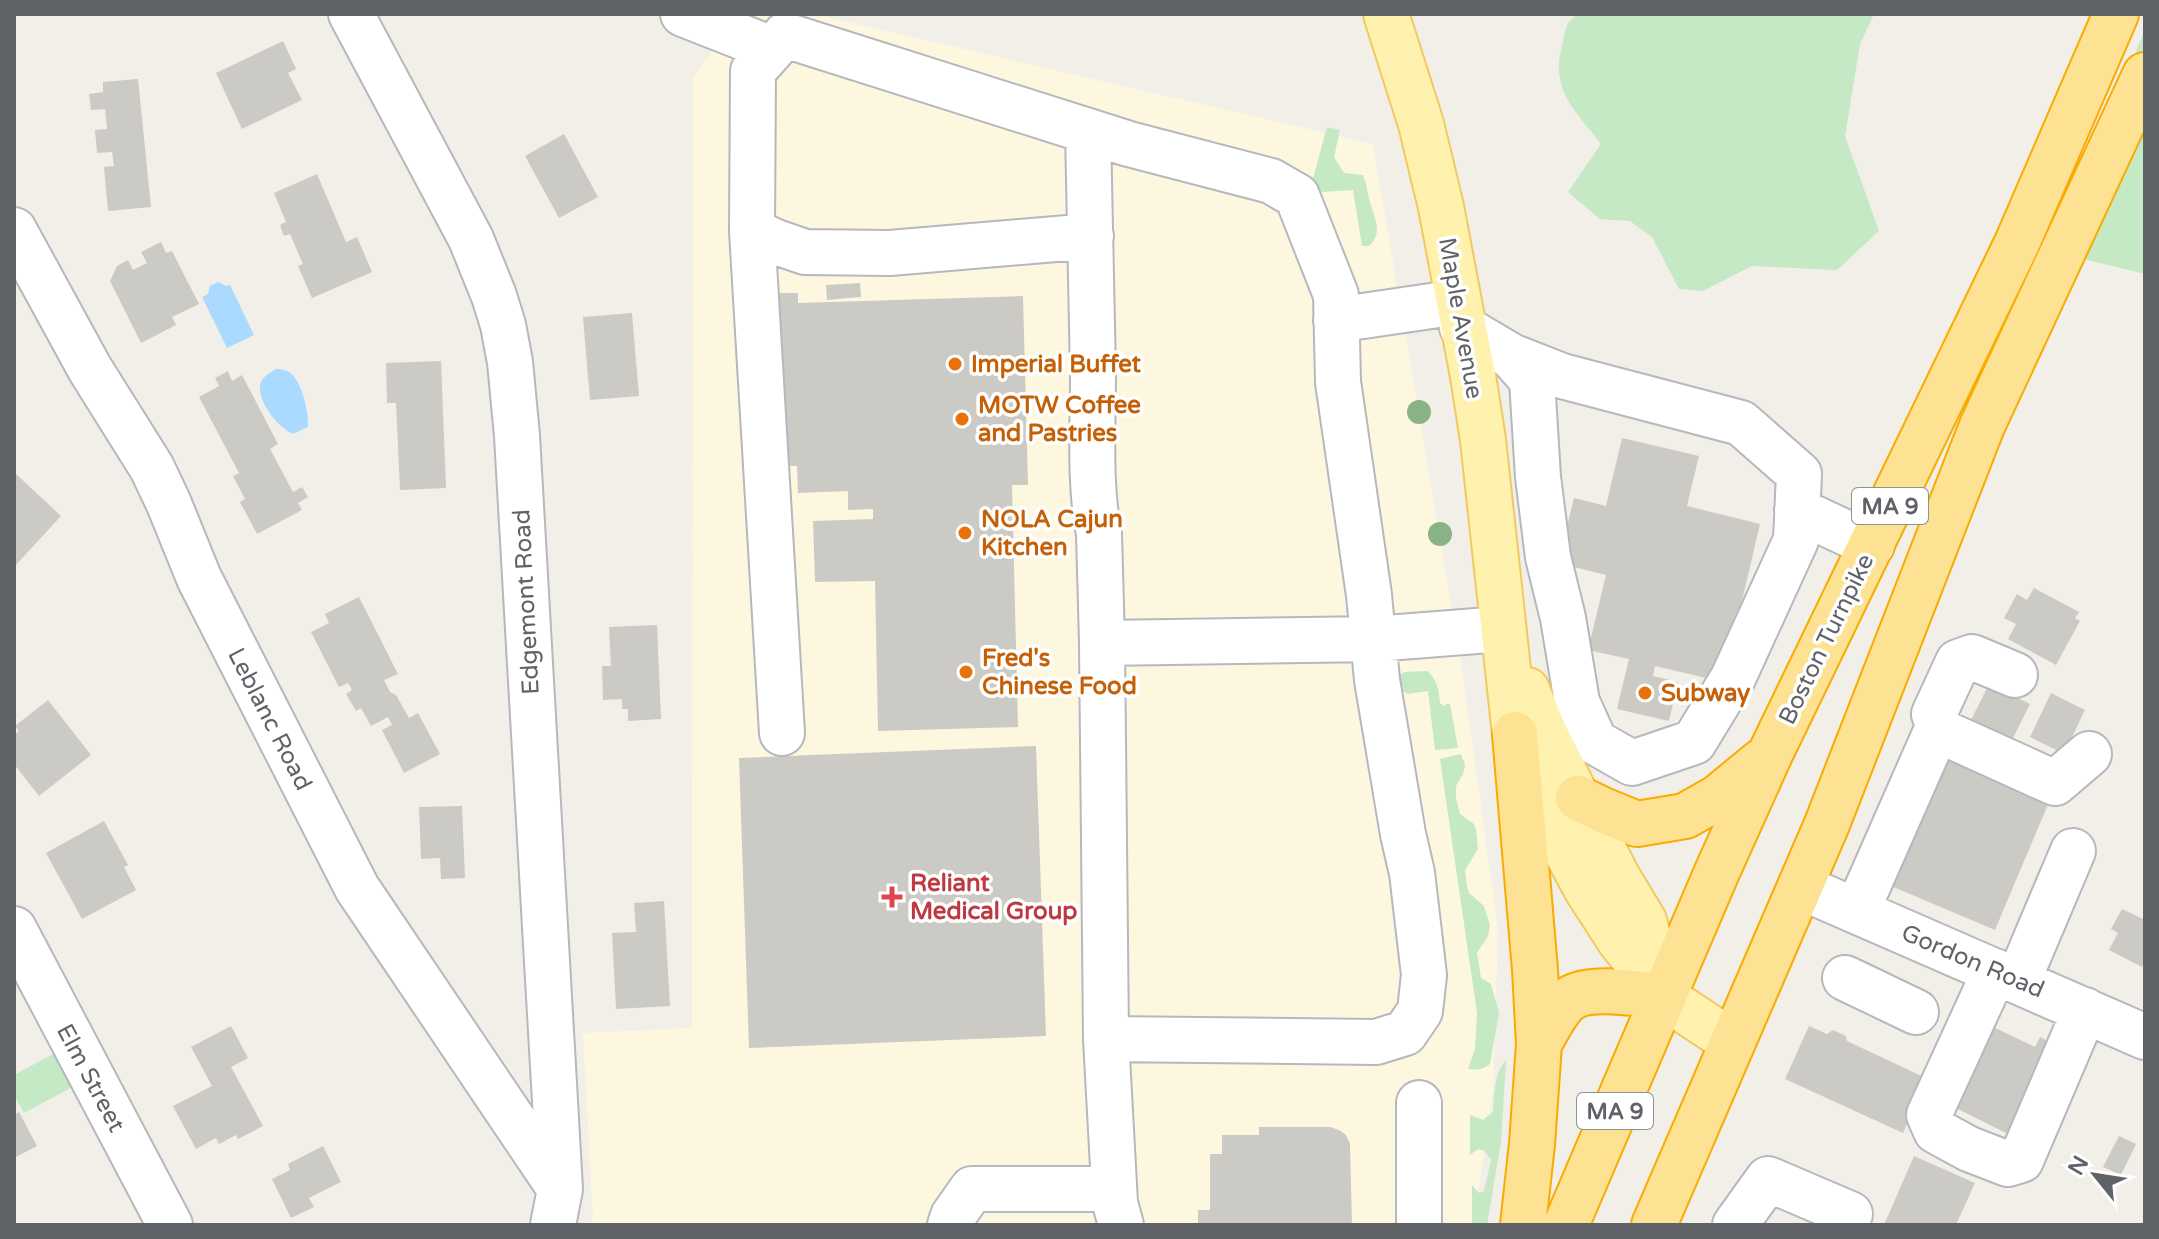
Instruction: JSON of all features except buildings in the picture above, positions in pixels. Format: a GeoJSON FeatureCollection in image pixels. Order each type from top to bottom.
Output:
{"type":"FeatureCollection","features":[{"type":"Feature","properties":{"kind":"highway","name":"Boston Turnpike"},"geometry":{"type":"LineString","coordinates":[[1566,1225],[1707,893],[1770,754],[2017,243],[2116,14]]}},
{"type":"Feature","properties":{"kind":"highway","name":"MA 9"},"geometry":{"type":"LineString","coordinates":[[1654,1225],[1801,887],[1982,426],[2145,75]]}},
{"type":"Feature","properties":{"kind":"highway"},"geometry":{"type":"LineString","coordinates":[[1515,734],[1539,1044],[1523,1225]]}},
{"type":"Feature","properties":{"kind":"highway"},"geometry":{"type":"LineString","coordinates":[[1570,781],[1605,811],[1637,824],[1685,816],[1717,798],[1770,754]]}},
{"type":"Feature","properties":{"kind":"highway"},"geometry":{"type":"LineString","coordinates":[[1539,1044],[1556,1014],[1571,998],[1595,992],[1664,997]]}},
{"type":"Feature","properties":{"kind":"main road","name":"Maple Avenue"},"geometry":{"type":"LineString","coordinates":[[1386,14],[1421,124],[1441,207],[1473,376],[1483,440],[1515,734],[1536,796],[1587,890],[1620,941],[1664,997],[1732,1042]]}},
{"type":"Feature","properties":{"kind":"main road","name":"Maple Avenue"},"geometry":{"type":"LineString","coordinates":[[1502,629],[1545,734],[1618,878],[1644,921],[1664,997]]}},
{"type":"Feature","properties":{"kind":"street","name":"Edgemont Road"},"geometry":{"type":"LineString","coordinates":[[351,14],[471,239],[494,296],[508,349],[518,452],[556,1207]]}},
{"type":"Feature","properties":{"kind":"street"},"geometry":{"type":"LineString","coordinates":[[683,14],[772,49]]}},
{"type":"Feature","properties":{"kind":"street"},"geometry":{"type":"LineString","coordinates":[[782,733],[752,231],[753,71],[785,35],[1129,144],[1271,181],[1297,196],[1336,295],[1338,382],[1369,595],[1377,680],[1412,873],[1424,975],[1420,1011],[1405,1033],[1376,1042],[1106,1039]]}},
{"type":"Feature","properties":{"kind":"street"},"geometry":{"type":"LineString","coordinates":[[950,1225],[972,1189],[1117,1207],[1106,1039],[1102,643],[1093,455],[1088,131]]}},
{"type":"Feature","properties":{"kind":"street","name":"Leblanc Road"},"geometry":{"type":"LineString","coordinates":[[14,230],[90,369],[152,468],[199,578],[357,888],[556,1207]]}},
{"type":"Feature","properties":{"kind":"street"},"geometry":{"type":"LineString","coordinates":[[752,231],[805,252],[876,253],[1091,236]]}},
{"type":"Feature","properties":{"kind":"street"},"geometry":{"type":"LineString","coordinates":[[1336,320],[1460,314],[1511,356],[1532,380],[1538,477],[1548,557],[1563,618],[1577,702],[1595,742],[1632,763],[1694,742],[1733,678],[1796,540],[1799,474],[1741,423],[1562,376],[1511,356]]}},
{"type":"Feature","properties":{"kind":"street"},"geometry":{"type":"LineString","coordinates":[[1797,510],[1872,545]]}},
{"type":"Feature","properties":{"kind":"street"},"geometry":{"type":"LineString","coordinates":[[1102,643],[1374,639],[1502,629]]}},
{"type":"Feature","properties":{"kind":"street"},"geometry":{"type":"LineString","coordinates":[[2015,675],[1972,657],[1958,662],[1934,714],[1940,731],[2055,783],[2089,754]]}},
{"type":"Feature","properties":{"kind":"street"},"geometry":{"type":"LineString","coordinates":[[1857,911],[1938,727]]}},
{"type":"Feature","properties":{"kind":"street"},"geometry":{"type":"LineString","coordinates":[[1570,781],[1579,773],[1587,772],[1605,747]]}},
{"type":"Feature","properties":{"kind":"street"},"geometry":{"type":"LineString","coordinates":[[2073,851],[1929,1115],[1936,1131],[1969,1149],[2008,1164],[2021,1160],[2085,1010]]}},
{"type":"Feature","properties":{"kind":"street","name":"Gordon Road"},"geometry":{"type":"LineString","coordinates":[[1801,887],[2145,1037]]}},
{"type":"Feature","properties":{"kind":"street","name":"Elm Street"},"geometry":{"type":"LineString","coordinates":[[14,929],[170,1225]]}},
{"type":"Feature","properties":{"kind":"street"},"geometry":{"type":"LineString","coordinates":[[1881,995],[1912,935]]}},
{"type":"Feature","properties":{"kind":"street"},"geometry":{"type":"LineString","coordinates":[[1419,1103],[1419,1225]]}},
{"type":"Feature","properties":{"kind":"street"},"geometry":{"type":"LineString","coordinates":[[1735,1225],[1768,1179],[1850,1214]]}},
{"type":"Feature","properties":{"kind":"shaded area"},"geometry":{"type":"Polygon","coordinates":[[[739,14],[813,14],[1373,144],[1461,662],[1498,930],[1493,1092],[1473,1225],[590,1225],[593,1217],[583,1033],[692,1028],[693,78],[739,14]]]}},
{"type":"Feature","properties":{"kind":"green space"},"geometry":{"type":"Polygon","coordinates":[[[1578,14],[1874,14],[1860,44],[1845,136],[1879,231],[1837,270],[1752,266],[1703,291],[1679,289],[1652,237],[1630,221],[1600,219],[1568,192],[1601,144],[1562,88],[1559,62],[1565,31],[1578,14]]]}},
{"type":"Feature","properties":{"kind":"green space"},"geometry":{"type":"Polygon","coordinates":[[[2145,30],[2145,274],[2051,251],[2145,30]]]}},
{"type":"Feature","properties":{"kind":"green space"},"geometry":{"type":"Polygon","coordinates":[[[1327,127],[1340,130],[1334,157],[1344,173],[1363,175],[1377,225],[1376,236],[1369,246],[1362,246],[1353,190],[1315,191],[1312,182],[1327,127]]]}},
{"type":"Feature","properties":{"kind":"green space"},"geometry":{"type":"Polygon","coordinates":[[[1428,671],[1437,686],[1440,703],[1444,706],[1450,704],[1458,748],[1435,750],[1428,691],[1408,694],[1398,688],[1399,676],[1404,672],[1428,671]]]}},
{"type":"Feature","properties":{"kind":"green space"},"geometry":{"type":"Polygon","coordinates":[[[1461,754],[1465,765],[1456,786],[1456,798],[1460,814],[1474,824],[1478,849],[1465,870],[1467,887],[1469,893],[1484,906],[1490,925],[1488,936],[1477,953],[1481,978],[1491,984],[1499,1013],[1490,1064],[1477,1069],[1468,1069],[1475,1049],[1477,1013],[1440,759],[1461,754]]]}},
{"type":"Feature","properties":{"kind":"green space"},"geometry":{"type":"Polygon","coordinates":[[[57,1052],[76,1085],[24,1113],[14,1095],[14,1075],[57,1052]]]}},
{"type":"Feature","properties":{"kind":"green space"},"geometry":{"type":"Polygon","coordinates":[[[1506,1060],[1501,1142],[1487,1225],[1472,1225],[1472,1185],[1479,1193],[1484,1191],[1491,1160],[1485,1151],[1478,1149],[1470,1155],[1470,1115],[1483,1120],[1493,1112],[1497,1078],[1506,1060]]]}},
{"type":"Feature","properties":{"kind":"water"},"geometry":{"type":"Polygon","coordinates":[[[218,282],[230,285],[254,335],[227,348],[202,297],[208,294],[210,286],[218,282]]]}},
{"type":"Feature","properties":{"kind":"water"},"geometry":{"type":"Polygon","coordinates":[[[276,369],[288,371],[294,376],[304,397],[308,427],[293,434],[271,415],[261,394],[260,387],[265,376],[276,369]]]}},
{"type":"Feature","properties":{"kind":"place","name":"Imperial Buffet"},"geometry":{"type":"Point","coordinates":[955,364]}},
{"type":"Feature","properties":{"kind":"place","name":"MOTW Coffee and Pastries"},"geometry":{"type":"Point","coordinates":[962,419]}},
{"type":"Feature","properties":{"kind":"place","name":"NOLA Cajun Kitchen"},"geometry":{"type":"Point","coordinates":[965,533]}},
{"type":"Feature","properties":{"kind":"place","name":"Fred's Chinese Food"},"geometry":{"type":"Point","coordinates":[966,672]}},
{"type":"Feature","properties":{"kind":"place","name":"Subway"},"geometry":{"type":"Point","coordinates":[1645,693]}},
{"type":"Feature","properties":{"kind":"place","name":"Reliant Medical Group"},"geometry":{"type":"Point","coordinates":[892,897]}}]}
